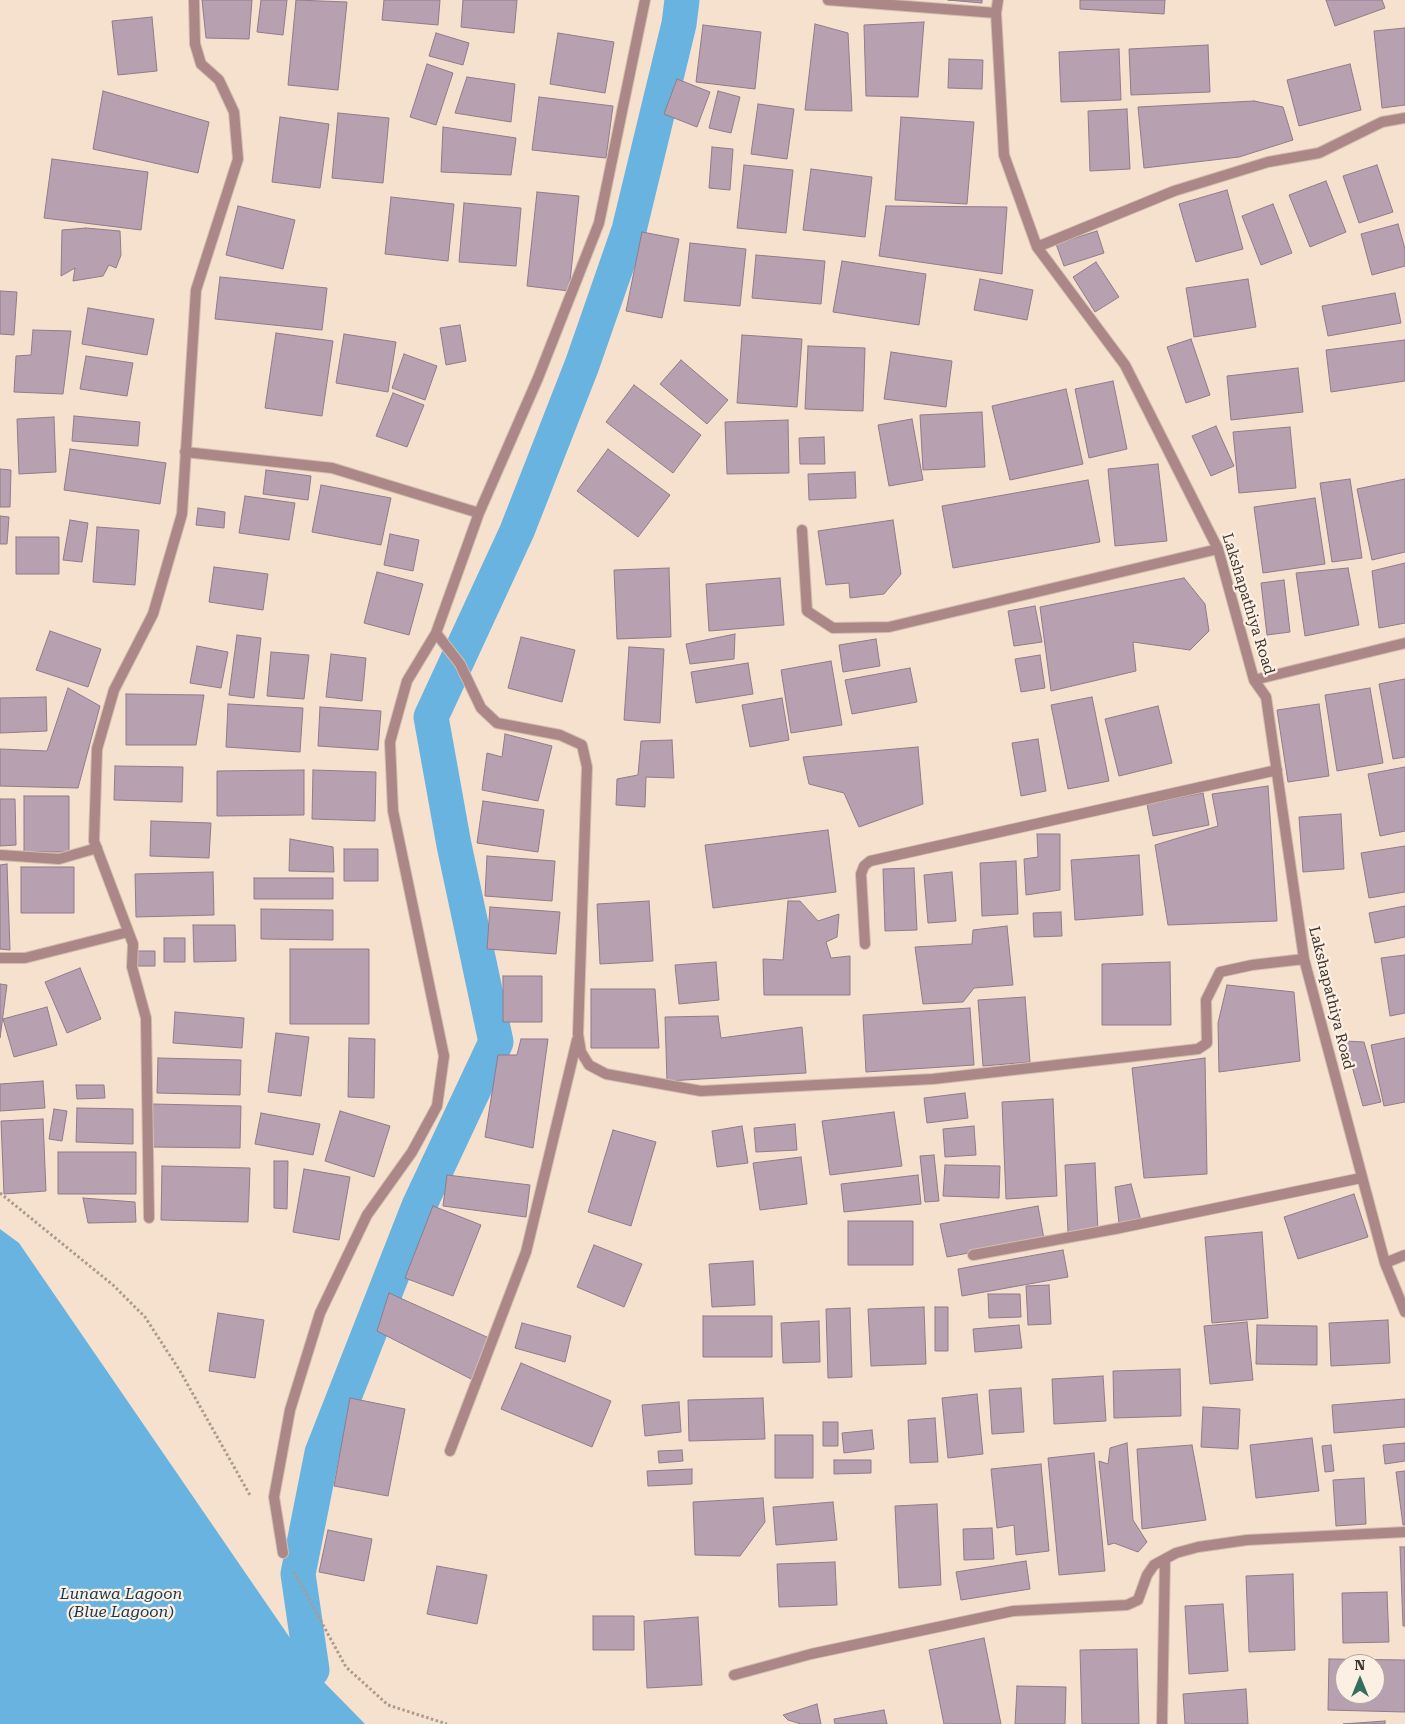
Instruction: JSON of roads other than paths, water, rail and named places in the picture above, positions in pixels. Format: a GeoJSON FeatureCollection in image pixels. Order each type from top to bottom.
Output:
{"type":"FeatureCollection","features":[{"type":"Feature","properties":{"kind":"street"},"geometry":{"type":"LineString","coordinates":[[149,1218],[146,1018],[132,967],[133,944],[94,840],[96,749],[114,690],[153,614],[182,514],[196,290],[238,159],[234,112],[219,80],[201,64],[197,50],[194,0]]}},
{"type":"Feature","properties":{"kind":"street"},"geometry":{"type":"LineString","coordinates":[[283,1553],[274,1497],[290,1410],[320,1313],[367,1215],[412,1152],[437,1106],[444,1056],[393,811],[390,742],[407,681],[436,633],[479,513],[538,378],[599,224],[645,0]]}},
{"type":"Feature","properties":{"kind":"street"},"geometry":{"type":"LineString","coordinates":[[828,0],[996,13]]}},
{"type":"Feature","properties":{"kind":"street","name":"Lakshapathiya Road"},"geometry":{"type":"LineString","coordinates":[[998,0],[996,13],[1004,155],[1036,247],[1125,364],[1218,548],[1254,680],[1266,697],[1304,959],[1385,1263],[1405,1312]]}},
{"type":"Feature","properties":{"kind":"street"},"geometry":{"type":"LineString","coordinates":[[1036,247],[1174,191],[1268,162],[1318,153],[1382,122],[1405,118]]}},
{"type":"Feature","properties":{"kind":"street"},"geometry":{"type":"LineString","coordinates":[[185,452],[332,468],[479,513]]}},
{"type":"Feature","properties":{"kind":"street"},"geometry":{"type":"LineString","coordinates":[[802,530],[808,611],[833,628],[889,627],[1218,548]]}},
{"type":"Feature","properties":{"kind":"street"},"geometry":{"type":"LineString","coordinates":[[436,633],[460,664],[481,708],[497,723],[560,735],[582,745],[587,767],[578,1034],[581,1052],[589,1065],[606,1074],[701,1091],[933,1079],[1198,1049],[1207,1043],[1206,1000],[1220,972],[1252,965],[1304,959]]}},
{"type":"Feature","properties":{"kind":"street"},"geometry":{"type":"LineString","coordinates":[[1254,680],[1405,643]]}},
{"type":"Feature","properties":{"kind":"street"},"geometry":{"type":"LineString","coordinates":[[865,944],[861,874],[864,866],[870,862],[1277,770]]}},
{"type":"Feature","properties":{"kind":"street"},"geometry":{"type":"LineString","coordinates":[[0,855],[59,859],[97,848]]}},
{"type":"Feature","properties":{"kind":"street"},"geometry":{"type":"LineString","coordinates":[[0,958],[25,958],[128,932]]}},
{"type":"Feature","properties":{"kind":"street"},"geometry":{"type":"LineString","coordinates":[[450,1451],[526,1252],[578,1034]]}},
{"type":"Feature","properties":{"kind":"street"},"geometry":{"type":"LineString","coordinates":[[973,1255],[1120,1228],[1362,1178]]}},
{"type":"Feature","properties":{"kind":"street"},"geometry":{"type":"LineString","coordinates":[[1385,1263],[1405,1255]]}},
{"type":"Feature","properties":{"kind":"street"},"geometry":{"type":"LineString","coordinates":[[734,1675],[811,1654],[1013,1611],[1127,1605],[1138,1600],[1147,1575],[1154,1565],[1176,1553],[1198,1547],[1247,1540],[1405,1532]]}},
{"type":"Feature","properties":{"kind":"street"},"geometry":{"type":"LineString","coordinates":[[1162,1724],[1165,1560]]}},
{"type":"Feature","properties":{"kind":"water","name":"Lunawa Lagoon (Blue Lagoon)"},"geometry":{"type":"Polygon","coordinates":[[[0,1229],[19,1243],[312,1670],[365,1724],[0,1724],[0,1229]]]}},
{"type":"Feature","properties":{"kind":"waterway"},"geometry":{"type":"LineString","coordinates":[[312,1670],[298,1574],[322,1453],[419,1206],[496,1042],[454,845],[431,717],[517,531],[582,365],[629,230],[679,24],[682,0]]}}]}
